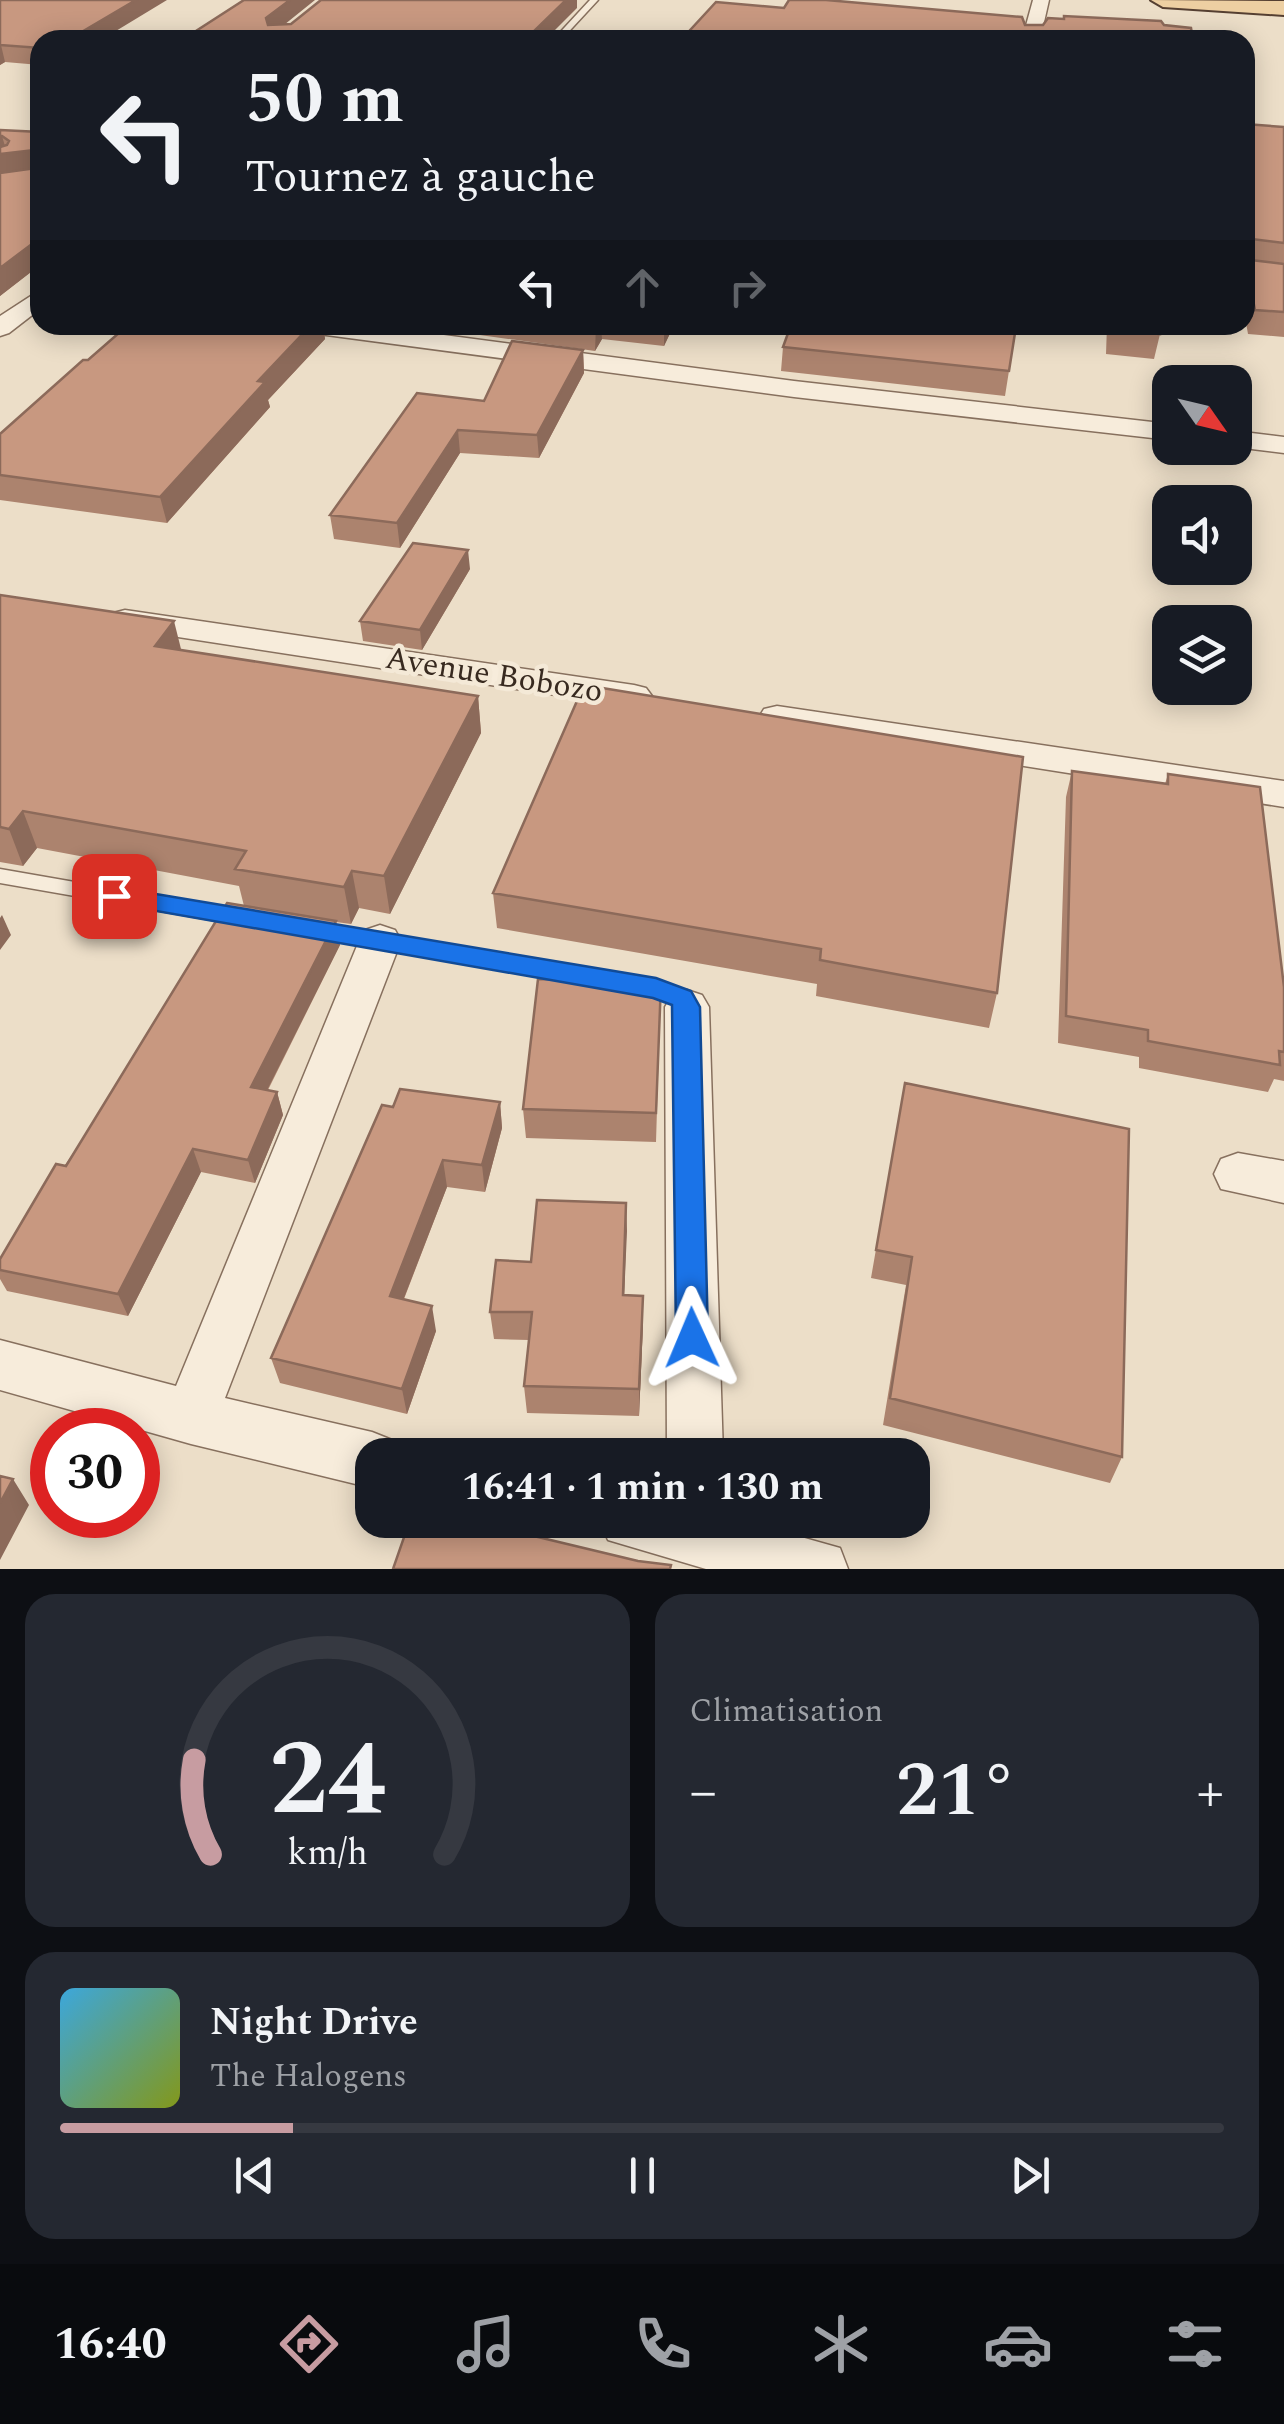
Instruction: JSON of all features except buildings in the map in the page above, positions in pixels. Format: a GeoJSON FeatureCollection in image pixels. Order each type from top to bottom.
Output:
{"type":"FeatureCollection","features":[{"type":"Feature","properties":{"kind":"main road"},"geometry":{"type":"LineString","coordinates":[[1163,0],[1284,8]]}},
{"type":"Feature","properties":{"kind":"street"},"geometry":{"type":"LineString","coordinates":[[1034,30],[1041,0]]}},
{"type":"Feature","properties":{"kind":"street"},"geometry":{"type":"LineString","coordinates":[[0,328],[30,304]]}},
{"type":"Feature","properties":{"kind":"street"},"geometry":{"type":"LineString","coordinates":[[384,335],[794,390],[1152,430]]}},
{"type":"Feature","properties":{"kind":"street"},"geometry":{"type":"LineString","coordinates":[[1252,441],[1284,445]]}},
{"type":"Feature","properties":{"kind":"street","name":"Avenue Bobozo"},"geometry":{"type":"LineString","coordinates":[[98,616],[662,700]]}},
{"type":"Feature","properties":{"kind":"street"},"geometry":{"type":"LineString","coordinates":[[740,712],[1284,794]]}},
{"type":"Feature","properties":{"kind":"street"},"geometry":{"type":"LineString","coordinates":[[190,1417],[380,942]]}},
{"type":"Feature","properties":{"kind":"street"},"geometry":{"type":"LineString","coordinates":[[687,1007],[695,1438]]}},
{"type":"Feature","properties":{"kind":"street"},"geometry":{"type":"LineString","coordinates":[[0,1365],[190,1417],[355,1456]]}},
{"type":"Feature","properties":{"kind":"street"},"geometry":{"type":"LineString","coordinates":[[696,1542],[819,1569]]}},
{"type":"Feature","properties":{"kind":"lane"},"geometry":{"type":"LineString","coordinates":[[566,30],[593,0]]}},
{"type":"Feature","properties":{"kind":"lane"},"geometry":{"type":"LineString","coordinates":[[0,876],[266,922]]}},
{"type":"Feature","properties":{"kind":"lane"},"geometry":{"type":"LineString","coordinates":[[304,928],[656,988],[682,998],[687,1007]]}},
{"type":"Feature","properties":{"kind":"route"},"geometry":{"type":"LineString","coordinates":[[114,896],[656,988],[682,998],[687,1007],[692,1338]]}}]}
